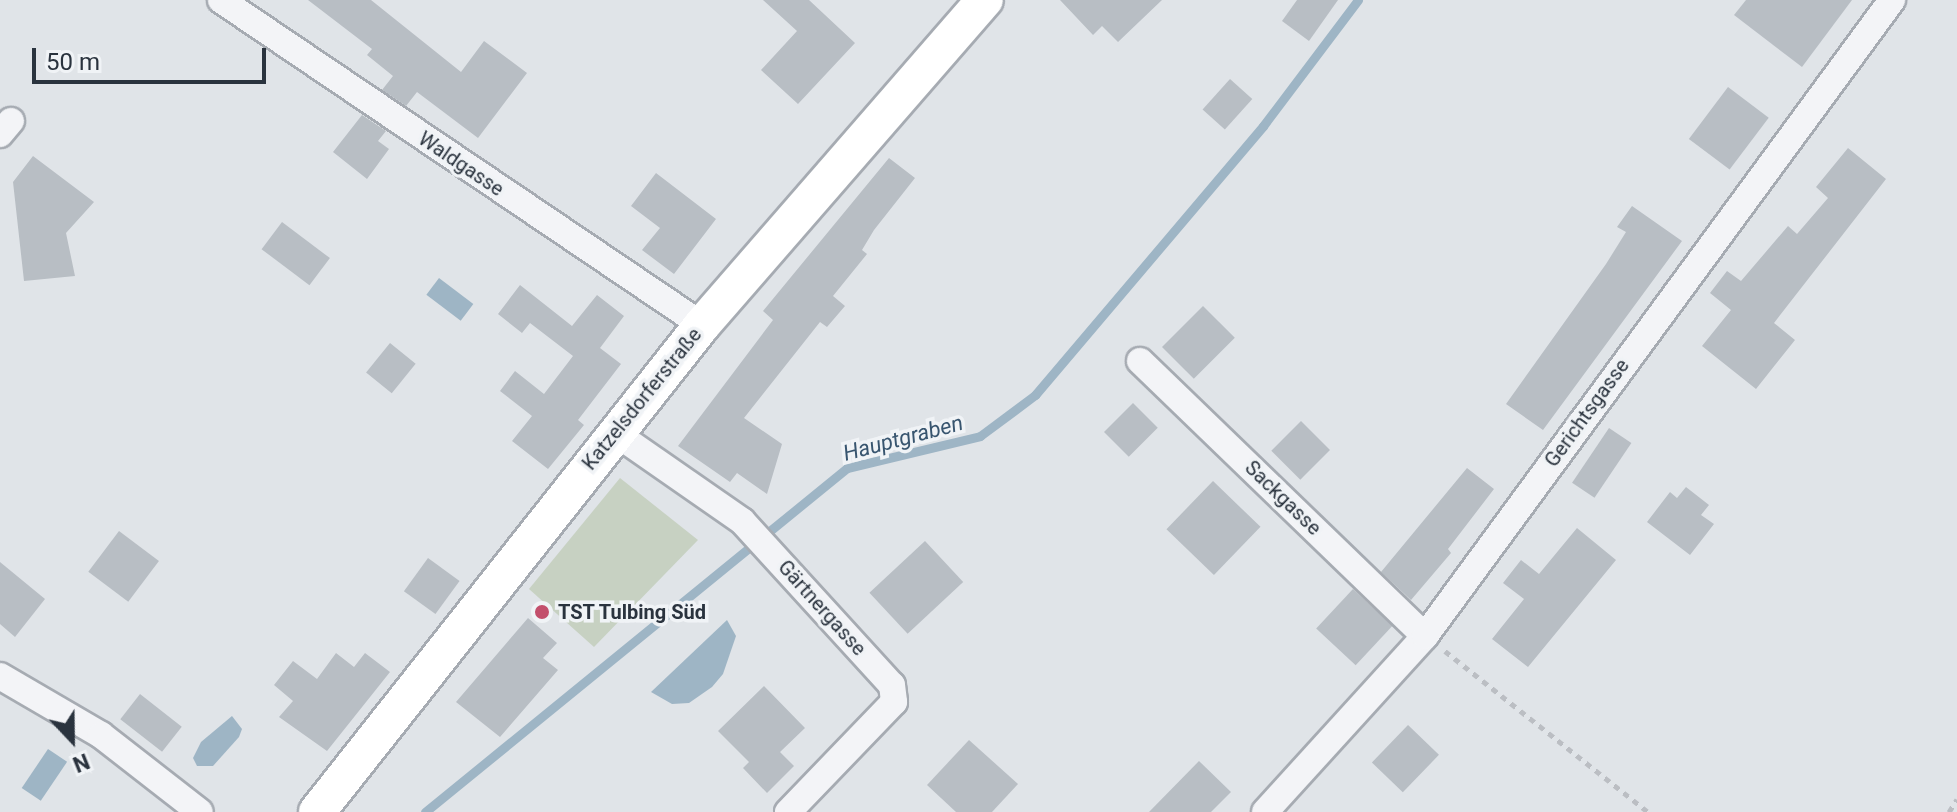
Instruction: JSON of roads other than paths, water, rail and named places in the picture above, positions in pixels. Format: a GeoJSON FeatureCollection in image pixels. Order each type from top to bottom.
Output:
{"type":"FeatureCollection","features":[{"type":"Feature","properties":{"kind":"street","name":"Waldgasse"},"geometry":{"type":"LineString","coordinates":[[221,0],[702,325]]}},
{"type":"Feature","properties":{"kind":"street","name":"Katzelsdorferstraße"},"geometry":{"type":"LineString","coordinates":[[317,812],[614,432],[702,325],[985,0]]}},
{"type":"Feature","properties":{"kind":"street","name":"Gerichtsgasse"},"geometry":{"type":"LineString","coordinates":[[1265,812],[1425,636],[1892,0]]}},
{"type":"Feature","properties":{"kind":"street","name":"Sackgasse"},"geometry":{"type":"LineString","coordinates":[[1140,361],[1425,636]]}},
{"type":"Feature","properties":{"kind":"street","name":"Gärtnergasse"},"geometry":{"type":"LineString","coordinates":[[614,432],[742,521],[892,685],[894,702],[788,812]]}},
{"type":"Feature","properties":{"kind":"street"},"geometry":{"type":"LineString","coordinates":[[0,676],[101,735],[200,812]]}},
{"type":"Feature","properties":{"kind":"water"},"geometry":{"type":"Polygon","coordinates":[[[439,278],[473,304],[461,321],[426,295],[439,278]]]}},
{"type":"Feature","properties":{"kind":"water"},"geometry":{"type":"Polygon","coordinates":[[[727,620],[736,636],[723,674],[712,687],[689,703],[672,704],[651,692],[727,620]]]}},
{"type":"Feature","properties":{"kind":"water"},"geometry":{"type":"Polygon","coordinates":[[[232,716],[242,729],[239,737],[213,766],[197,766],[193,758],[201,742],[232,716]]]}},
{"type":"Feature","properties":{"kind":"water"},"geometry":{"type":"Polygon","coordinates":[[[48,749],[67,762],[41,801],[22,788],[48,749]]]}},
{"type":"Feature","properties":{"kind":"waterway","name":"Hauptgraben"},"geometry":{"type":"LineString","coordinates":[[425,812],[847,468],[980,436],[1035,395],[1263,126],[1358,0]]}},
{"type":"Feature","properties":{"kind":"place","name":"TST Tulbing Süd"},"geometry":{"type":"Point","coordinates":[542,612]}}]}
